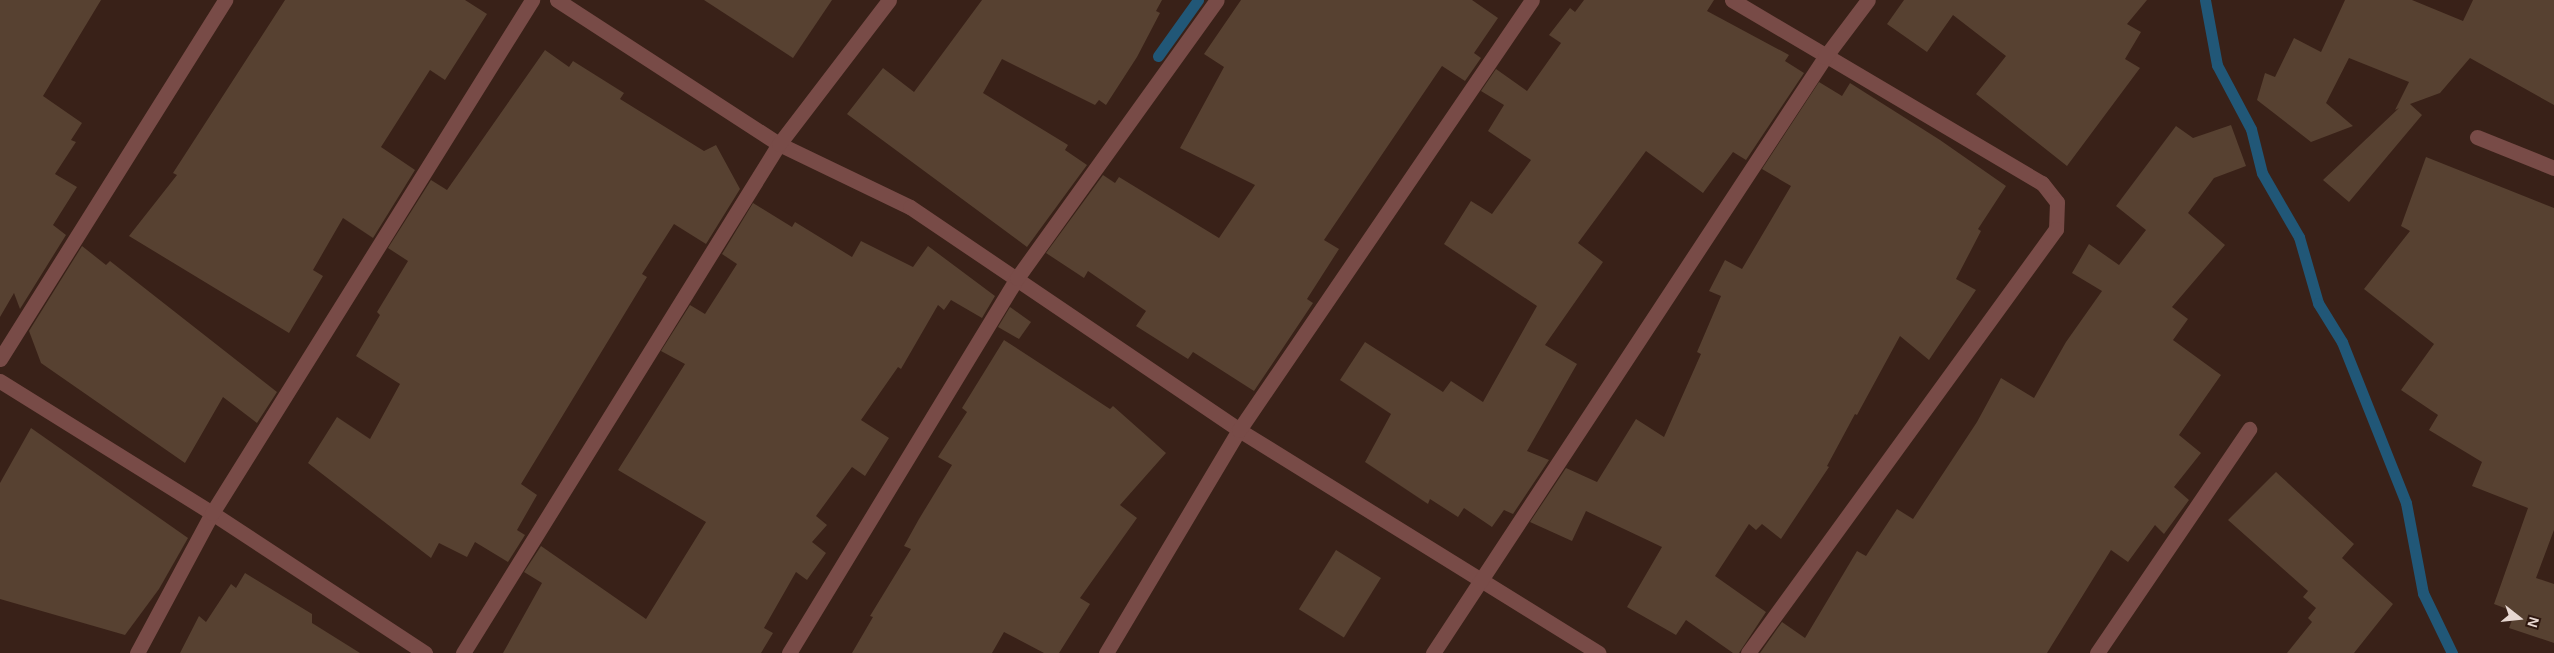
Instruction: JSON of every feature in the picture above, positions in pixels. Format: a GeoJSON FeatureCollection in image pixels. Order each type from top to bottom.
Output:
{"type":"FeatureCollection","features":[{"type":"Feature","properties":{"kind":"street"},"geometry":{"type":"LineString","coordinates":[[0,359],[225,0]]}},
{"type":"Feature","properties":{"kind":"street"},"geometry":{"type":"LineString","coordinates":[[137,653],[212,513],[532,0]]}},
{"type":"Feature","properties":{"kind":"street"},"geometry":{"type":"LineString","coordinates":[[557,0],[780,144],[910,207],[1239,430],[1480,582],[1598,653]]}},
{"type":"Feature","properties":{"kind":"street"},"geometry":{"type":"LineString","coordinates":[[463,653],[780,144],[889,0]]}},
{"type":"Feature","properties":{"kind":"street"},"geometry":{"type":"LineString","coordinates":[[789,653],[1017,278],[1216,0]]}},
{"type":"Feature","properties":{"kind":"street"},"geometry":{"type":"LineString","coordinates":[[1106,653],[1239,430],[1532,0]]}},
{"type":"Feature","properties":{"kind":"street"},"geometry":{"type":"LineString","coordinates":[[1732,0],[1825,57],[2042,183],[2057,202],[2056,228],[1748,653]]}},
{"type":"Feature","properties":{"kind":"street"},"geometry":{"type":"LineString","coordinates":[[1434,653],[1825,57],[1868,0]]}},
{"type":"Feature","properties":{"kind":"street"},"geometry":{"type":"LineString","coordinates":[[2477,137],[2552,163]]}},
{"type":"Feature","properties":{"kind":"street"},"geometry":{"type":"LineString","coordinates":[[0,381],[212,513],[425,653]]}},
{"type":"Feature","properties":{"kind":"street"},"geometry":{"type":"LineString","coordinates":[[2097,653],[2249,429]]}},
{"type":"Feature","properties":{"kind":"building"},"geometry":{"type":"Polygon","coordinates":[[[0,0],[101,0],[43,96],[82,123],[71,140],[76,142],[55,174],[77,187],[53,225],[66,235],[20,309],[14,293],[0,317],[0,0]]]}},
{"type":"Feature","properties":{"kind":"building"},"geometry":{"type":"Polygon","coordinates":[[[285,0],[465,0],[487,14],[445,80],[430,70],[381,147],[415,170],[373,238],[343,218],[313,270],[323,276],[289,333],[129,236],[177,175],[173,173],[285,0]]]}},
{"type":"Feature","properties":{"kind":"building"},"geometry":{"type":"Polygon","coordinates":[[[704,0],[832,0],[793,58],[704,0]]]}},
{"type":"Feature","properties":{"kind":"building"},"geometry":{"type":"Polygon","coordinates":[[[982,0],[1162,0],[1156,11],[1160,13],[1137,57],[1106,105],[1099,100],[1095,105],[1002,59],[983,93],[1068,145],[1065,150],[1087,165],[1027,247],[847,114],[883,68],[914,92],[982,0]]]}},
{"type":"Feature","properties":{"kind":"building"},"geometry":{"type":"Polygon","coordinates":[[[1241,0],[1472,0],[1498,18],[1474,53],[1481,58],[1465,81],[1442,66],[1324,240],[1339,249],[1307,299],[1313,303],[1254,391],[1193,352],[1188,359],[1136,326],[1146,311],[1088,271],[1084,278],[1046,253],[1103,175],[1115,183],[1119,177],[1219,238],[1255,185],[1180,148],[1224,67],[1204,54],[1241,0]]]}},
{"type":"Feature","properties":{"kind":"building"},"geometry":{"type":"Polygon","coordinates":[[[1584,0],[1714,0],[1707,11],[1789,55],[1785,61],[1804,73],[1746,160],[1733,152],[1703,193],[1646,151],[1578,243],[1603,262],[1545,345],[1577,364],[1527,451],[1549,460],[1513,514],[1504,510],[1492,527],[1464,508],[1458,517],[1430,499],[1428,504],[1365,462],[1391,414],[1340,380],[1365,342],[1443,392],[1451,381],[1483,402],[1537,306],[1444,244],[1471,201],[1492,214],[1531,160],[1488,131],[1504,105],[1481,91],[1496,69],[1527,91],[1561,43],[1549,35],[1570,8],[1575,12],[1584,0]]]}},
{"type":"Feature","properties":{"kind":"building"},"geometry":{"type":"Polygon","coordinates":[[[1904,0],[2147,0],[2127,24],[2141,32],[2125,59],[2140,68],[2067,166],[1976,94],[2006,56],[1953,15],[1927,52],[1887,24],[1904,0]]]}},
{"type":"Feature","properties":{"kind":"building"},"geometry":{"type":"Polygon","coordinates":[[[2345,0],[2412,0],[2463,21],[2473,0],[2554,0],[2554,105],[2470,58],[2440,93],[2410,104],[2422,115],[2349,202],[2323,180],[2399,108],[2395,110],[2409,82],[2349,58],[2326,103],[2353,126],[2311,142],[2257,100],[2265,73],[2275,77],[2294,38],[2321,52],[2345,0]]]}},
{"type":"Feature","properties":{"kind":"building"},"geometry":{"type":"Polygon","coordinates":[[[545,50],[569,67],[573,61],[624,93],[620,99],[704,151],[716,145],[740,189],[706,244],[674,224],[642,274],[647,277],[521,484],[537,495],[517,530],[525,535],[508,562],[475,542],[467,557],[439,543],[431,558],[308,463],[337,417],[370,439],[400,384],[356,356],[380,315],[377,312],[408,261],[388,248],[431,180],[447,190],[545,50]]]}},
{"type":"Feature","properties":{"kind":"building"},"geometry":{"type":"Polygon","coordinates":[[[1819,82],[1842,96],[1850,83],[1940,140],[2006,186],[1978,229],[1981,231],[1956,279],[1976,290],[1929,360],[1900,336],[1857,415],[1855,414],[1827,466],[1829,467],[1781,539],[1762,524],[1756,530],[1749,524],[1715,576],[1766,612],[1739,653],[1733,653],[1686,620],[1676,635],[1627,607],[1662,547],[1586,511],[1572,541],[1530,522],[1566,468],[1597,482],[1636,419],[1664,437],[1701,354],[1697,352],[1721,296],[1709,291],[1725,260],[1742,269],[1791,186],[1762,169],[1819,82]]]}},
{"type":"Feature","properties":{"kind":"building"},"geometry":{"type":"Polygon","coordinates":[[[2231,125],[2246,166],[2214,178],[2188,213],[2225,245],[2172,307],[2188,319],[2173,340],[2221,375],[2179,435],[2201,453],[2174,487],[2189,500],[2164,534],[2155,525],[2128,562],[2111,550],[2047,653],[1760,653],[1782,622],[1805,638],[1857,551],[1866,556],[1897,509],[1913,519],[1977,422],[2001,378],[2034,398],[2066,342],[2102,291],[2072,273],[2089,244],[2119,265],[2146,230],[2116,206],[2176,126],[2193,138],[2231,125]]]}},
{"type":"Feature","properties":{"kind":"building"},"geometry":{"type":"Polygon","coordinates":[[[2426,157],[2554,208],[2554,530],[2536,578],[2554,584],[2554,643],[2509,628],[2515,612],[2494,604],[2528,508],[2472,486],[2482,462],[2429,430],[2438,415],[2401,390],[2434,344],[2364,289],[2410,231],[2401,226],[2426,157]]]}},
{"type":"Feature","properties":{"kind":"building"},"geometry":{"type":"Polygon","coordinates":[[[753,203],[792,227],[795,222],[852,257],[861,241],[913,267],[928,246],[995,296],[982,318],[951,300],[944,310],[938,305],[901,369],[898,367],[861,420],[889,438],[865,476],[852,467],[816,516],[827,525],[812,542],[826,553],[807,580],[796,572],[764,628],[773,633],[761,653],[503,653],[542,583],[524,572],[541,546],[646,619],[706,522],[618,470],[685,364],[661,351],[690,305],[705,314],[737,264],[722,254],[753,203]]]}},
{"type":"Feature","properties":{"kind":"building"},"geometry":{"type":"Polygon","coordinates":[[[82,246],[106,265],[110,261],[277,392],[257,423],[223,397],[185,463],[41,363],[29,331],[82,246]]]}},
{"type":"Feature","properties":{"kind":"building"},"geometry":{"type":"Polygon","coordinates":[[[1010,307],[1031,322],[1019,339],[998,327],[1010,307]]]}},
{"type":"Feature","properties":{"kind":"building"},"geometry":{"type":"Polygon","coordinates":[[[1004,340],[1110,409],[1113,406],[1166,453],[1120,505],[1137,518],[1080,598],[1090,604],[1059,653],[1044,653],[1004,632],[992,653],[852,653],[873,617],[870,616],[911,549],[904,546],[952,465],[938,457],[967,412],[962,408],[1004,340]]]}},
{"type":"Feature","properties":{"kind":"building"},"geometry":{"type":"Polygon","coordinates":[[[31,428],[188,538],[159,589],[125,635],[0,599],[0,483],[31,428]]]}},
{"type":"Feature","properties":{"kind":"building"},"geometry":{"type":"Polygon","coordinates":[[[2276,472],[2354,544],[2342,558],[2393,604],[2354,653],[2287,653],[2312,622],[2308,618],[2316,608],[2303,597],[2308,591],[2228,520],[2276,472]]]}},
{"type":"Feature","properties":{"kind":"building"},"geometry":{"type":"Polygon","coordinates":[[[1336,550],[1381,578],[1344,637],[1299,609],[1336,550]]]}},
{"type":"Feature","properties":{"kind":"building"},"geometry":{"type":"Polygon","coordinates":[[[245,573],[312,614],[312,623],[360,653],[180,653],[199,616],[206,622],[231,584],[236,588],[245,573]]]}},
{"type":"Feature","properties":{"kind":"waterway"},"geometry":{"type":"LineString","coordinates":[[1158,56],[1198,0]]}},
{"type":"Feature","properties":{"kind":"waterway"},"geometry":{"type":"LineString","coordinates":[[2205,0],[2217,65],[2251,129],[2262,173],[2299,237],[2318,303],[2342,342],[2406,503],[2423,593],[2452,653]]}}]}
